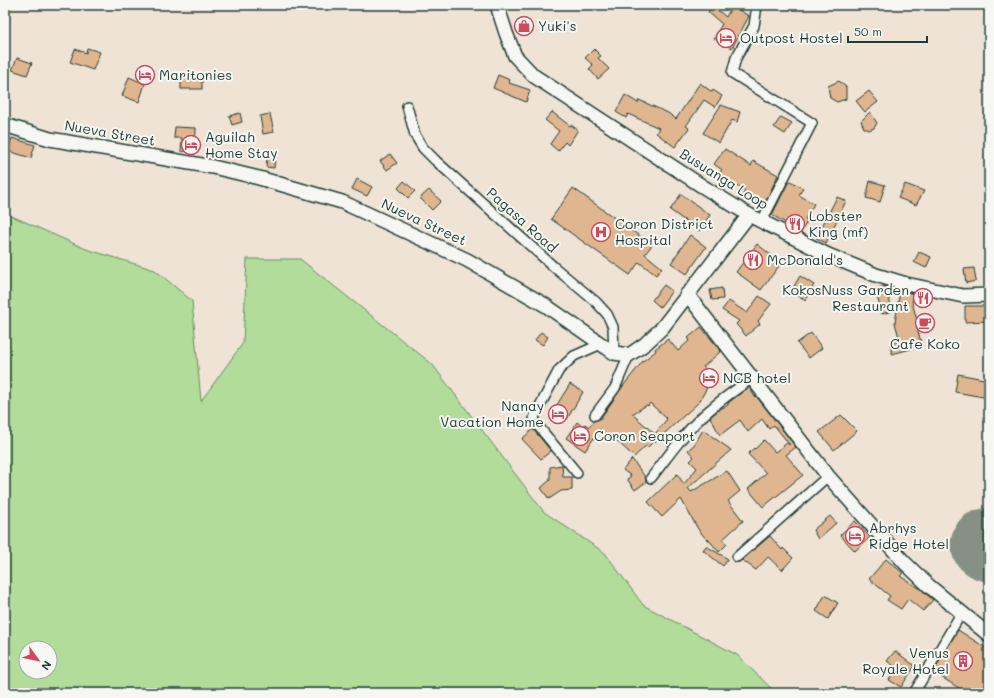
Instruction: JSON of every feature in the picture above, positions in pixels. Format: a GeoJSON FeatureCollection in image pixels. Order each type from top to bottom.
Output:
{"type":"FeatureCollection","features":[{"type":"Feature","properties":{"kind":"main road","name":"Busuanga Loop"},"geometry":{"type":"LineString","coordinates":[[498,5],[506,33],[515,56],[534,76],[749,215],[828,255],[891,280],[932,291],[962,296],[989,296]]}},
{"type":"Feature","properties":{"kind":"main road","name":"Nueva Street"},"geometry":{"type":"LineString","coordinates":[[5,125],[50,139],[214,167],[259,178],[342,202],[467,260],[545,305],[614,353],[629,355]]}},
{"type":"Feature","properties":{"kind":"main road"},"geometry":{"type":"LineString","coordinates":[[629,355],[645,344],[662,328],[749,215]]}},
{"type":"Feature","properties":{"kind":"main road"},"geometry":{"type":"LineString","coordinates":[[687,294],[828,476],[904,562],[929,586],[989,635]]}},
{"type":"Feature","properties":{"kind":"street"},"geometry":{"type":"LineString","coordinates":[[757,5],[754,26],[736,58],[732,73],[812,123],[762,221]]}},
{"type":"Feature","properties":{"kind":"street","name":"Pagasa Road"},"geometry":{"type":"LineString","coordinates":[[407,106],[415,135],[427,152],[554,267],[596,302],[607,314],[613,327],[614,353]]}},
{"type":"Feature","properties":{"kind":"street"},"geometry":{"type":"LineString","coordinates":[[577,473],[538,427],[534,420],[535,415],[559,370],[574,356],[601,344]]}},
{"type":"Feature","properties":{"kind":"street"},"geometry":{"type":"LineString","coordinates":[[595,415],[615,388],[629,355]]}},
{"type":"Feature","properties":{"kind":"street"},"geometry":{"type":"LineString","coordinates":[[651,478],[682,438],[711,408],[752,378]]}},
{"type":"Feature","properties":{"kind":"street"},"geometry":{"type":"LineString","coordinates":[[737,557],[828,476]]}},
{"type":"Feature","properties":{"kind":"street"},"geometry":{"type":"LineString","coordinates":[[914,693],[962,612]]}},
{"type":"Feature","properties":{"kind":"green space"},"geometry":{"type":"Polygon","coordinates":[[[5,213],[86,249],[155,270],[192,301],[201,401],[243,343],[247,259],[300,259],[432,364],[544,512],[605,553],[643,605],[737,655],[776,693],[5,693],[5,213]]]}},
{"type":"Feature","properties":{"kind":"building"},"geometry":{"type":"Polygon","coordinates":[[[713,6],[726,17],[732,6],[749,16],[732,48],[714,38],[722,24],[708,12],[713,6]]]}},
{"type":"Feature","properties":{"kind":"building"},"geometry":{"type":"Polygon","coordinates":[[[87,48],[100,52],[93,70],[70,62],[75,49],[86,53],[87,48]]]}},
{"type":"Feature","properties":{"kind":"building"},"geometry":{"type":"Polygon","coordinates":[[[594,49],[601,56],[598,58],[609,69],[598,79],[589,69],[593,65],[585,58],[594,49]]]}},
{"type":"Feature","properties":{"kind":"building"},"geometry":{"type":"Polygon","coordinates":[[[17,58],[32,63],[27,75],[12,70],[17,58]]]}},
{"type":"Feature","properties":{"kind":"building"},"geometry":{"type":"Polygon","coordinates":[[[498,75],[510,80],[509,83],[530,90],[526,102],[493,88],[498,75]]]}},
{"type":"Feature","properties":{"kind":"building"},"geometry":{"type":"Polygon","coordinates":[[[129,77],[145,84],[139,102],[122,96],[129,77]]]}},
{"type":"Feature","properties":{"kind":"building"},"geometry":{"type":"Polygon","coordinates":[[[181,78],[202,78],[202,89],[181,89],[181,78]]]}},
{"type":"Feature","properties":{"kind":"building"},"geometry":{"type":"Polygon","coordinates":[[[839,81],[846,87],[846,99],[837,102],[830,98],[828,86],[839,81]]]}},
{"type":"Feature","properties":{"kind":"building"},"geometry":{"type":"Polygon","coordinates":[[[700,83],[712,92],[713,90],[722,96],[715,107],[704,100],[686,126],[689,128],[675,147],[656,133],[659,128],[628,114],[626,118],[616,112],[625,95],[638,103],[639,100],[668,113],[676,119],[700,83]]]}},
{"type":"Feature","properties":{"kind":"building"},"geometry":{"type":"Polygon","coordinates":[[[869,91],[878,102],[865,112],[856,101],[869,91]]]}},
{"type":"Feature","properties":{"kind":"building"},"geometry":{"type":"Polygon","coordinates":[[[721,105],[740,112],[737,122],[732,120],[719,143],[703,133],[721,105]]]}},
{"type":"Feature","properties":{"kind":"building"},"geometry":{"type":"Polygon","coordinates":[[[552,112],[570,126],[571,125],[578,130],[568,145],[565,142],[558,151],[550,144],[559,131],[545,120],[552,112]]]}},
{"type":"Feature","properties":{"kind":"building"},"geometry":{"type":"Polygon","coordinates":[[[870,112],[877,123],[874,128],[869,130],[864,128],[861,121],[870,112]]]}},
{"type":"Feature","properties":{"kind":"building"},"geometry":{"type":"Polygon","coordinates":[[[240,113],[242,122],[232,125],[229,116],[240,113]]]}},
{"type":"Feature","properties":{"kind":"building"},"geometry":{"type":"Polygon","coordinates":[[[270,114],[274,132],[263,134],[260,116],[270,114]]]}},
{"type":"Feature","properties":{"kind":"building"},"geometry":{"type":"Polygon","coordinates":[[[781,117],[792,123],[785,134],[774,127],[781,117]]]}},
{"type":"Feature","properties":{"kind":"building"},"geometry":{"type":"Polygon","coordinates":[[[175,127],[196,128],[195,152],[181,151],[182,138],[174,138],[175,127]]]}},
{"type":"Feature","properties":{"kind":"building"},"geometry":{"type":"Polygon","coordinates":[[[12,138],[35,145],[31,158],[8,151],[12,138]]]}},
{"type":"Feature","properties":{"kind":"building"},"geometry":{"type":"Polygon","coordinates":[[[725,149],[751,166],[753,161],[778,175],[764,205],[743,194],[745,191],[718,175],[722,170],[714,164],[725,149]]]}},
{"type":"Feature","properties":{"kind":"building"},"geometry":{"type":"Polygon","coordinates":[[[390,154],[397,163],[387,170],[380,161],[390,154]]]}},
{"type":"Feature","properties":{"kind":"building"},"geometry":{"type":"Polygon","coordinates":[[[267,158],[275,160],[274,168],[266,167],[267,158]]]}},
{"type":"Feature","properties":{"kind":"building"},"geometry":{"type":"Polygon","coordinates":[[[357,179],[372,187],[367,196],[352,189],[357,179]]]}},
{"type":"Feature","properties":{"kind":"building"},"geometry":{"type":"Polygon","coordinates":[[[404,181],[415,191],[408,198],[398,188],[404,181]]]}},
{"type":"Feature","properties":{"kind":"building"},"geometry":{"type":"Polygon","coordinates":[[[789,181],[803,188],[799,195],[814,204],[805,219],[808,220],[801,232],[772,215],[789,181]]]}},
{"type":"Feature","properties":{"kind":"building"},"geometry":{"type":"Polygon","coordinates":[[[870,181],[885,185],[880,202],[866,198],[870,181]]]}},
{"type":"Feature","properties":{"kind":"building"},"geometry":{"type":"Polygon","coordinates":[[[905,184],[924,191],[916,205],[898,198],[905,184]]]}},
{"type":"Feature","properties":{"kind":"building","name":"Coron District Hospital"},"geometry":{"type":"Polygon","coordinates":[[[573,188],[652,245],[645,254],[662,268],[656,275],[639,262],[630,275],[551,219],[573,188]]]}},
{"type":"Feature","properties":{"kind":"building"},"geometry":{"type":"Polygon","coordinates":[[[429,190],[441,201],[432,210],[420,198],[429,190]]]}},
{"type":"Feature","properties":{"kind":"building"},"geometry":{"type":"Polygon","coordinates":[[[681,194],[710,215],[699,231],[670,210],[681,194]]]}},
{"type":"Feature","properties":{"kind":"building"},"geometry":{"type":"Polygon","coordinates":[[[837,197],[846,201],[826,243],[816,238],[837,197]]]}},
{"type":"Feature","properties":{"kind":"building"},"geometry":{"type":"Polygon","coordinates":[[[690,235],[706,247],[687,274],[671,263],[690,235]]]}},
{"type":"Feature","properties":{"kind":"building"},"geometry":{"type":"Polygon","coordinates":[[[757,244],[776,259],[774,262],[779,266],[761,290],[736,272],[757,244]]]}},
{"type":"Feature","properties":{"kind":"building"},"geometry":{"type":"Polygon","coordinates":[[[919,252],[931,257],[926,268],[914,262],[919,252]]]}},
{"type":"Feature","properties":{"kind":"building"},"geometry":{"type":"Polygon","coordinates":[[[974,268],[976,281],[966,283],[964,269],[974,268]]]}},
{"type":"Feature","properties":{"kind":"building"},"geometry":{"type":"Polygon","coordinates":[[[800,276],[814,285],[805,300],[791,291],[800,276]]]}},
{"type":"Feature","properties":{"kind":"building"},"geometry":{"type":"Polygon","coordinates":[[[664,285],[672,291],[660,307],[652,300],[664,285]]]}},
{"type":"Feature","properties":{"kind":"building"},"geometry":{"type":"Polygon","coordinates":[[[886,286],[892,311],[882,314],[875,289],[886,286]]]}},
{"type":"Feature","properties":{"kind":"building"},"geometry":{"type":"Polygon","coordinates":[[[722,288],[723,299],[712,300],[710,290],[722,288]]]}},
{"type":"Feature","properties":{"kind":"building"},"geometry":{"type":"Polygon","coordinates":[[[900,290],[914,294],[912,302],[919,327],[917,328],[922,346],[892,354],[890,344],[900,341],[895,323],[900,290]]]}},
{"type":"Feature","properties":{"kind":"building"},"geometry":{"type":"Polygon","coordinates":[[[759,296],[771,304],[758,321],[760,324],[746,336],[736,324],[739,321],[722,310],[729,301],[747,313],[759,296]]]}},
{"type":"Feature","properties":{"kind":"building"},"geometry":{"type":"Polygon","coordinates":[[[965,306],[989,306],[989,321],[965,322],[965,306]]]}},
{"type":"Feature","properties":{"kind":"building"},"geometry":{"type":"Polygon","coordinates":[[[701,327],[721,351],[703,367],[710,372],[705,380],[710,382],[699,402],[655,442],[654,441],[648,447],[646,446],[634,457],[614,438],[612,440],[600,429],[585,451],[566,438],[577,422],[583,427],[585,424],[589,427],[594,421],[600,419],[623,386],[643,361],[656,351],[655,349],[668,339],[678,351],[690,340],[688,338],[701,327]],[[650,403],[648,406],[647,405],[632,414],[655,434],[667,419],[650,403]]]}},
{"type":"Feature","properties":{"kind":"building"},"geometry":{"type":"Polygon","coordinates":[[[541,332],[548,337],[543,345],[535,340],[541,332]]]}},
{"type":"Feature","properties":{"kind":"building"},"geometry":{"type":"Polygon","coordinates":[[[811,333],[822,348],[809,358],[797,343],[811,333]]]}},
{"type":"Feature","properties":{"kind":"building"},"geometry":{"type":"Polygon","coordinates":[[[958,374],[989,380],[989,398],[955,392],[958,374]]]}},
{"type":"Feature","properties":{"kind":"building"},"geometry":{"type":"Polygon","coordinates":[[[570,384],[583,392],[567,419],[553,411],[570,384]]]}},
{"type":"Feature","properties":{"kind":"building"},"geometry":{"type":"Polygon","coordinates":[[[749,387],[755,397],[756,396],[796,447],[786,455],[803,475],[763,507],[748,489],[766,473],[748,454],[764,440],[775,452],[787,443],[790,445],[774,425],[769,429],[762,419],[748,432],[740,420],[720,435],[710,417],[728,405],[728,403],[749,387]]]}},
{"type":"Feature","properties":{"kind":"building"},"geometry":{"type":"Polygon","coordinates":[[[841,415],[857,431],[834,450],[819,432],[841,415]]]}},
{"type":"Feature","properties":{"kind":"building"},"geometry":{"type":"Polygon","coordinates":[[[533,429],[551,451],[541,459],[522,439],[533,429]]]}},
{"type":"Feature","properties":{"kind":"building"},"geometry":{"type":"Polygon","coordinates":[[[703,430],[731,450],[688,488],[691,492],[727,471],[740,491],[728,501],[743,521],[722,540],[727,544],[719,552],[698,529],[681,499],[662,517],[648,502],[677,474],[684,484],[697,468],[690,461],[694,457],[688,450],[694,445],[703,430]]]}},
{"type":"Feature","properties":{"kind":"building"},"geometry":{"type":"Polygon","coordinates":[[[632,459],[645,477],[646,482],[635,490],[627,479],[631,476],[623,470],[632,459]]]}},
{"type":"Feature","properties":{"kind":"building"},"geometry":{"type":"Polygon","coordinates":[[[562,465],[563,477],[572,477],[572,490],[561,491],[549,499],[541,488],[550,480],[550,467],[562,465]]]}},
{"type":"Feature","properties":{"kind":"building"},"geometry":{"type":"Polygon","coordinates":[[[830,516],[836,523],[818,539],[813,530],[830,516]]]}},
{"type":"Feature","properties":{"kind":"building","name":"Abrhys Ridge Hotel"},"geometry":{"type":"Polygon","coordinates":[[[855,521],[870,537],[855,551],[840,535],[855,521]]]}},
{"type":"Feature","properties":{"kind":"building"},"geometry":{"type":"Polygon","coordinates":[[[770,536],[782,550],[783,548],[793,558],[782,570],[768,557],[756,570],[742,560],[770,536]]]}},
{"type":"Feature","properties":{"kind":"building"},"geometry":{"type":"Polygon","coordinates":[[[706,546],[728,559],[723,566],[703,550],[706,546]]]}},
{"type":"Feature","properties":{"kind":"building"},"geometry":{"type":"Polygon","coordinates":[[[886,559],[903,573],[900,576],[922,590],[933,600],[923,611],[908,599],[901,609],[887,600],[890,596],[869,579],[886,559]]]}},
{"type":"Feature","properties":{"kind":"building"},"geometry":{"type":"Polygon","coordinates":[[[825,595],[838,603],[828,619],[816,611],[825,595]]]}},
{"type":"Feature","properties":{"kind":"building","name":"Venus Royale Hotel"},"geometry":{"type":"Polygon","coordinates":[[[958,630],[989,650],[989,693],[967,693],[933,672],[958,630]]]}},
{"type":"Feature","properties":{"kind":"building"},"geometry":{"type":"Polygon","coordinates":[[[895,651],[915,666],[901,687],[889,680],[897,668],[887,661],[895,651]]]}},
{"type":"Feature","properties":{"kind":"place","name":"Yuki's"},"geometry":{"type":"Point","coordinates":[524,26]}},
{"type":"Feature","properties":{"kind":"place","name":"Outpost Hostel"},"geometry":{"type":"Point","coordinates":[726,38]}},
{"type":"Feature","properties":{"kind":"place","name":"Maritonies"},"geometry":{"type":"Point","coordinates":[145,75]}},
{"type":"Feature","properties":{"kind":"place","name":"Aguilah Home Stay"},"geometry":{"type":"Point","coordinates":[191,145]}},
{"type":"Feature","properties":{"kind":"place","name":"Lobster King (mf)"},"geometry":{"type":"Point","coordinates":[795,224]}},
{"type":"Feature","properties":{"kind":"place","name":"Coron District Hospital"},"geometry":{"type":"Point","coordinates":[601,232]}},
{"type":"Feature","properties":{"kind":"place","name":"McDonald's"},"geometry":{"type":"Point","coordinates":[753,260]}},
{"type":"Feature","properties":{"kind":"place","name":"KokosNuss Garden Restaurant"},"geometry":{"type":"Point","coordinates":[923,298]}},
{"type":"Feature","properties":{"kind":"place","name":"Cafe Koko"},"geometry":{"type":"Point","coordinates":[925,323]}},
{"type":"Feature","properties":{"kind":"place","name":"NCB hotel"},"geometry":{"type":"Point","coordinates":[709,378]}},
{"type":"Feature","properties":{"kind":"place","name":"Nanay Vacation Home"},"geometry":{"type":"Point","coordinates":[558,414]}},
{"type":"Feature","properties":{"kind":"place","name":"Coron Seaport"},"geometry":{"type":"Point","coordinates":[580,436]}},
{"type":"Feature","properties":{"kind":"place","name":"Abrhys Ridge Hotel"},"geometry":{"type":"Point","coordinates":[855,536]}},
{"type":"Feature","properties":{"kind":"place","name":"Venus Royale Hotel"},"geometry":{"type":"Point","coordinates":[963,661]}}]}
